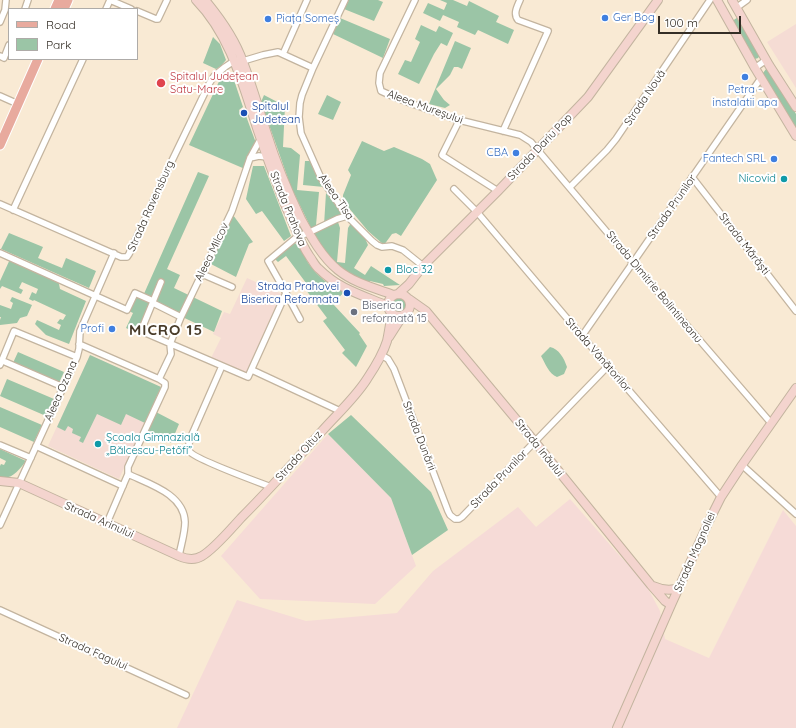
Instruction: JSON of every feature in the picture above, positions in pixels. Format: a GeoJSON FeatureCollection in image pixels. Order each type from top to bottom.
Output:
{"type":"FeatureCollection","features":[{"type":"Feature","properties":{"kind":"main road"},"geometry":{"type":"LineString","coordinates":[[0,145],[38,60]]}},
{"type":"Feature","properties":{"kind":"street"},"geometry":{"type":"LineString","coordinates":[[0,22],[5,10],[6,0]]}},
{"type":"Feature","properties":{"kind":"street"},"geometry":{"type":"LineString","coordinates":[[106,8],[110,0],[129,8]]}},
{"type":"Feature","properties":{"kind":"street"},"geometry":{"type":"LineString","coordinates":[[138,11],[158,19],[167,0]]}},
{"type":"Feature","properties":{"kind":"street","name":"Strada Prahova"},"geometry":{"type":"LineString","coordinates":[[196,0],[227,43],[264,137],[296,208],[308,233],[326,260],[338,271],[355,281],[401,296]]}},
{"type":"Feature","properties":{"kind":"street","name":"Strada Prahova"},"geometry":{"type":"LineString","coordinates":[[205,0],[234,42],[243,61],[264,137],[267,157],[286,208],[304,248],[317,268],[333,282],[350,292],[390,310]]}},
{"type":"Feature","properties":{"kind":"street"},"geometry":{"type":"LineString","coordinates":[[283,54],[307,0]]}},
{"type":"Feature","properties":{"kind":"street","name":"Aleea Tisa"},"geometry":{"type":"LineString","coordinates":[[344,0],[302,95],[299,117],[301,133],[321,178],[347,216],[377,245],[382,247],[392,246],[403,250],[423,266]]}},
{"type":"Feature","properties":{"kind":"street","name":"Aleea Mureșului"},"geometry":{"type":"LineString","coordinates":[[415,0],[380,73],[378,83],[381,91],[460,121],[520,135],[531,142],[538,150]]}},
{"type":"Feature","properties":{"kind":"street"},"geometry":{"type":"LineString","coordinates":[[503,131],[548,31],[518,20],[516,17],[516,10],[520,0]]}},
{"type":"Feature","properties":{"kind":"street","name":"Strada Dariu Pop"},"geometry":{"type":"LineString","coordinates":[[401,296],[423,266],[498,191],[588,97],[658,0]]}},
{"type":"Feature","properties":{"kind":"street","name":"Strada Nouă"},"geometry":{"type":"LineString","coordinates":[[570,187],[607,150],[624,129],[710,0]]}},
{"type":"Feature","properties":{"kind":"street"},"geometry":{"type":"LineString","coordinates":[[717,0],[755,68],[796,136]]}},
{"type":"Feature","properties":{"kind":"street"},"geometry":{"type":"LineString","coordinates":[[732,0],[766,60],[796,107]]}},
{"type":"Feature","properties":{"kind":"street"},"geometry":{"type":"LineString","coordinates":[[736,8],[747,0]]}},
{"type":"Feature","properties":{"kind":"street"},"geometry":{"type":"LineString","coordinates":[[0,56],[4,58],[8,48]]}},
{"type":"Feature","properties":{"kind":"street"},"geometry":{"type":"LineString","coordinates":[[234,61],[243,61],[278,52],[313,68]]}},
{"type":"Feature","properties":{"kind":"street"},"geometry":{"type":"LineString","coordinates":[[14,210],[83,60]]}},
{"type":"Feature","properties":{"kind":"street"},"geometry":{"type":"LineString","coordinates":[[755,68],[766,60]]}},
{"type":"Feature","properties":{"kind":"street","name":"Strada Ravensburg"},"geometry":{"type":"LineString","coordinates":[[0,204],[114,254],[127,257],[166,170],[209,84],[214,76],[234,61]]}},
{"type":"Feature","properties":{"kind":"street","name":"Strada Prunilor"},"geometry":{"type":"LineString","coordinates":[[582,336],[761,78]]}},
{"type":"Feature","properties":{"kind":"street"},"geometry":{"type":"LineString","coordinates":[[0,96],[18,104]]}},
{"type":"Feature","properties":{"kind":"street"},"geometry":{"type":"LineString","coordinates":[[460,121],[442,154],[443,156],[498,191]]}},
{"type":"Feature","properties":{"kind":"street","name":"Aleea Milcov"},"geometry":{"type":"LineString","coordinates":[[159,379],[171,354],[170,344],[181,317],[232,211],[250,158],[264,137]]}},
{"type":"Feature","properties":{"kind":"street","name":"Strada Dimitrie Bolintineanu"},"geometry":{"type":"LineString","coordinates":[[538,150],[771,423]]}},
{"type":"Feature","properties":{"kind":"street"},"geometry":{"type":"LineString","coordinates":[[250,158],[259,156],[267,157]]}},
{"type":"Feature","properties":{"kind":"street","name":"Strada Mărăști"},"geometry":{"type":"LineString","coordinates":[[692,177],[796,311]]}},
{"type":"Feature","properties":{"kind":"street","name":"Strada Vânătorilor"},"geometry":{"type":"LineString","coordinates":[[454,189],[477,212],[721,498]]}},
{"type":"Feature","properties":{"kind":"street"},"geometry":{"type":"LineString","coordinates":[[300,319],[268,261],[298,236],[347,216]]}},
{"type":"Feature","properties":{"kind":"street"},"geometry":{"type":"LineString","coordinates":[[0,252],[127,310],[135,293],[181,317]]}},
{"type":"Feature","properties":{"kind":"street","name":"Aleea Ozana"},"geometry":{"type":"LineString","coordinates":[[0,525],[77,357],[80,331],[114,254]]}},
{"type":"Feature","properties":{"kind":"street"},"geometry":{"type":"LineString","coordinates":[[202,274],[232,287]]}},
{"type":"Feature","properties":{"kind":"street"},"geometry":{"type":"LineString","coordinates":[[161,282],[141,331],[248,377],[286,293]]}},
{"type":"Feature","properties":{"kind":"street"},"geometry":{"type":"LineString","coordinates":[[406,313],[410,307],[410,302],[401,296],[390,298],[388,302],[390,310],[399,316],[406,313],[426,312]]}},
{"type":"Feature","properties":{"kind":"street","name":"Strada Inăului"},"geometry":{"type":"LineString","coordinates":[[401,296],[426,312],[535,442],[651,585],[665,601],[671,604]]}},
{"type":"Feature","properties":{"kind":"street","name":"Strada Oituz"},"geometry":{"type":"LineString","coordinates":[[387,341],[390,310]]}},
{"type":"Feature","properties":{"kind":"street","name":"Strada Oituz"},"geometry":{"type":"LineString","coordinates":[[197,558],[213,547],[271,487],[367,380],[387,341],[406,313]]}},
{"type":"Feature","properties":{"kind":"street"},"geometry":{"type":"LineString","coordinates":[[63,387],[1,363],[14,331],[77,357]]}},
{"type":"Feature","properties":{"kind":"street"},"geometry":{"type":"LineString","coordinates":[[79,344],[165,383],[165,387],[128,467],[128,474],[107,523]]}},
{"type":"Feature","properties":{"kind":"street","name":"Strada Dunării"},"geometry":{"type":"LineString","coordinates":[[381,355],[388,359],[394,369],[448,511],[455,519]]}},
{"type":"Feature","properties":{"kind":"street"},"geometry":{"type":"LineString","coordinates":[[222,366],[190,439],[188,445],[189,450],[193,455],[199,458],[235,474],[271,487]]}},
{"type":"Feature","properties":{"kind":"street","name":"Strada Prunilor"},"geometry":{"type":"LineString","coordinates":[[455,519],[462,517],[608,366]]}},
{"type":"Feature","properties":{"kind":"street"},"geometry":{"type":"LineString","coordinates":[[252,370],[340,411]]}},
{"type":"Feature","properties":{"kind":"street","name":"Strada Magnoliei"},"geometry":{"type":"LineString","coordinates":[[617,728],[671,604],[721,498],[742,465],[796,388]]}},
{"type":"Feature","properties":{"kind":"street"},"geometry":{"type":"LineString","coordinates":[[0,445],[31,458]]}},
{"type":"Feature","properties":{"kind":"street"},"geometry":{"type":"LineString","coordinates":[[36,446],[123,486]]}},
{"type":"Feature","properties":{"kind":"street"},"geometry":{"type":"LineString","coordinates":[[742,465],[796,514]]}},
{"type":"Feature","properties":{"kind":"street"},"geometry":{"type":"LineString","coordinates":[[128,474],[167,492],[175,499],[182,509],[185,520],[185,528],[179,556]]}},
{"type":"Feature","properties":{"kind":"street","name":"Strada Arinului"},"geometry":{"type":"LineString","coordinates":[[0,482],[19,483],[179,556],[185,558],[197,558]]}},
{"type":"Feature","properties":{"kind":"street"},"geometry":{"type":"LineString","coordinates":[[651,585],[663,590],[679,588]]}},
{"type":"Feature","properties":{"kind":"street","name":"Strada Fagului"},"geometry":{"type":"LineString","coordinates":[[0,610],[186,695]]}},
{"type":"Feature","properties":{"kind":"shaded area"},"geometry":{"type":"Polygon","coordinates":[[[796,24],[796,88],[767,42],[796,24]]]}},
{"type":"Feature","properties":{"kind":"shaded area"},"geometry":{"type":"Polygon","coordinates":[[[247,278],[284,295],[247,374],[211,358],[221,338],[213,334],[224,312],[230,314],[247,278]]]}},
{"type":"Feature","properties":{"kind":"shaded area"},"geometry":{"type":"Polygon","coordinates":[[[90,355],[161,387],[119,479],[48,446],[90,355]]]}},
{"type":"Feature","properties":{"kind":"shaded area"},"geometry":{"type":"Polygon","coordinates":[[[328,434],[391,498],[416,566],[375,604],[260,599],[221,556],[328,434]]]}},
{"type":"Feature","properties":{"kind":"shaded area"},"geometry":{"type":"Polygon","coordinates":[[[570,499],[619,555],[643,579],[660,611],[665,639],[709,658],[783,510],[796,526],[796,728],[177,728],[237,600],[306,621],[397,613],[433,571],[518,507],[536,527],[570,499]]]}},
{"type":"Feature","properties":{"kind":"green space"},"geometry":{"type":"Polygon","coordinates":[[[349,0],[378,0],[383,2],[374,21],[344,9],[349,0]]]}},
{"type":"Feature","properties":{"kind":"green space"},"geometry":{"type":"Polygon","coordinates":[[[440,0],[453,0],[467,6],[469,1],[499,16],[496,22],[514,30],[508,44],[478,30],[475,35],[457,27],[459,22],[443,15],[440,21],[423,13],[428,3],[444,10],[447,3],[440,0]]]}},
{"type":"Feature","properties":{"kind":"green space"},"geometry":{"type":"Polygon","coordinates":[[[738,17],[760,55],[758,58],[753,59],[731,22],[738,17]]]}},
{"type":"Feature","properties":{"kind":"green space"},"geometry":{"type":"Polygon","coordinates":[[[340,18],[390,39],[383,58],[333,34],[340,18]]]}},
{"type":"Feature","properties":{"kind":"green space"},"geometry":{"type":"Polygon","coordinates":[[[421,25],[436,32],[439,26],[453,33],[447,46],[441,43],[419,84],[398,74],[405,60],[411,62],[420,42],[415,39],[421,25]]]}},
{"type":"Feature","properties":{"kind":"green space"},"geometry":{"type":"Polygon","coordinates":[[[213,37],[220,44],[226,60],[216,69],[203,63],[213,37]]]}},
{"type":"Feature","properties":{"kind":"green space"},"geometry":{"type":"Polygon","coordinates":[[[455,41],[471,48],[462,69],[454,67],[450,75],[436,89],[444,100],[450,105],[445,108],[429,104],[455,41]]]}},
{"type":"Feature","properties":{"kind":"green space"},"geometry":{"type":"Polygon","coordinates":[[[766,69],[771,71],[796,114],[796,130],[763,73],[766,69]]]}},
{"type":"Feature","properties":{"kind":"green space"},"geometry":{"type":"Polygon","coordinates":[[[223,73],[232,74],[243,107],[239,110],[242,117],[246,116],[256,143],[245,169],[189,145],[223,73]]]}},
{"type":"Feature","properties":{"kind":"green space"},"geometry":{"type":"Polygon","coordinates":[[[264,95],[285,106],[283,147],[291,148],[300,155],[297,190],[319,192],[316,225],[324,225],[326,193],[344,215],[337,219],[340,228],[337,262],[345,263],[348,228],[351,223],[364,236],[368,245],[354,268],[365,275],[371,266],[400,285],[384,286],[383,284],[370,281],[368,286],[338,271],[311,237],[321,226],[311,228],[291,187],[261,102],[264,95]]]}},
{"type":"Feature","properties":{"kind":"green space"},"geometry":{"type":"Polygon","coordinates":[[[327,95],[341,102],[333,120],[318,114],[327,95]]]}},
{"type":"Feature","properties":{"kind":"green space"},"geometry":{"type":"Polygon","coordinates":[[[362,141],[384,151],[394,147],[422,159],[430,164],[437,180],[401,236],[396,233],[392,234],[384,245],[368,231],[343,201],[343,195],[351,175],[348,170],[362,141]]]}},
{"type":"Feature","properties":{"kind":"green space"},"geometry":{"type":"Polygon","coordinates":[[[305,161],[312,161],[318,179],[324,187],[303,185],[305,161]]]}},
{"type":"Feature","properties":{"kind":"green space"},"geometry":{"type":"Polygon","coordinates":[[[253,166],[264,166],[291,236],[284,241],[262,211],[256,214],[246,199],[253,166]]]}},
{"type":"Feature","properties":{"kind":"green space"},"geometry":{"type":"Polygon","coordinates":[[[198,172],[209,176],[167,269],[180,275],[174,288],[222,311],[214,332],[153,303],[139,334],[126,328],[133,313],[127,310],[135,293],[143,296],[198,172]]]}},
{"type":"Feature","properties":{"kind":"green space"},"geometry":{"type":"Polygon","coordinates":[[[231,214],[253,242],[249,244],[236,277],[209,263],[231,214]]]}},
{"type":"Feature","properties":{"kind":"green space"},"geometry":{"type":"Polygon","coordinates":[[[9,233],[43,247],[38,258],[62,268],[66,258],[96,271],[89,288],[1,249],[9,233]]]}},
{"type":"Feature","properties":{"kind":"green space"},"geometry":{"type":"Polygon","coordinates":[[[289,244],[300,245],[310,266],[318,275],[328,284],[344,292],[333,304],[360,333],[359,334],[367,346],[356,367],[342,353],[345,350],[323,321],[327,318],[306,290],[309,287],[286,256],[278,262],[273,257],[289,244]]]}},
{"type":"Feature","properties":{"kind":"green space"},"geometry":{"type":"Polygon","coordinates":[[[11,257],[58,279],[60,289],[86,301],[69,344],[46,335],[35,324],[37,320],[59,330],[61,325],[57,323],[60,319],[63,320],[66,315],[29,299],[32,292],[36,294],[38,289],[22,282],[19,288],[23,290],[21,294],[2,286],[0,289],[0,281],[11,257]]]}},
{"type":"Feature","properties":{"kind":"green space"},"geometry":{"type":"Polygon","coordinates":[[[12,297],[32,305],[27,316],[20,318],[17,323],[0,325],[0,305],[11,309],[13,303],[10,301],[12,297]]]}},
{"type":"Feature","properties":{"kind":"green space"},"geometry":{"type":"Polygon","coordinates":[[[399,297],[405,299],[407,305],[405,311],[399,313],[393,311],[391,305],[393,299],[399,297]]]}},
{"type":"Feature","properties":{"kind":"green space"},"geometry":{"type":"Polygon","coordinates":[[[550,347],[561,354],[567,367],[564,374],[557,377],[549,371],[541,356],[550,347]]]}},
{"type":"Feature","properties":{"kind":"green space"},"geometry":{"type":"Polygon","coordinates":[[[18,352],[64,372],[58,385],[12,365],[18,352]]]}},
{"type":"Feature","properties":{"kind":"green space"},"geometry":{"type":"Polygon","coordinates":[[[90,355],[161,387],[145,423],[126,414],[121,425],[97,414],[83,443],[79,441],[81,437],[72,433],[73,429],[68,426],[65,431],[57,427],[90,355]]]}},
{"type":"Feature","properties":{"kind":"green space"},"geometry":{"type":"Polygon","coordinates":[[[7,379],[54,399],[46,416],[0,396],[7,379]]]}},
{"type":"Feature","properties":{"kind":"green space"},"geometry":{"type":"Polygon","coordinates":[[[0,407],[42,425],[34,442],[0,427],[0,407]]]}},
{"type":"Feature","properties":{"kind":"green space"},"geometry":{"type":"Polygon","coordinates":[[[154,411],[179,424],[171,443],[144,432],[154,411]]]}},
{"type":"Feature","properties":{"kind":"green space"},"geometry":{"type":"Polygon","coordinates":[[[351,415],[431,492],[448,530],[412,555],[391,498],[328,434],[351,415]]]}},
{"type":"Feature","properties":{"kind":"green space"},"geometry":{"type":"Polygon","coordinates":[[[0,449],[26,461],[15,474],[4,478],[0,477],[0,466],[1,464],[4,465],[6,461],[0,458],[0,449]]]}},
{"type":"Feature","properties":{"kind":"place","name":"Ger Bog"},"geometry":{"type":"Point","coordinates":[605,18]}},
{"type":"Feature","properties":{"kind":"place","name":"Piața Someș"},"geometry":{"type":"Point","coordinates":[268,19]}},
{"type":"Feature","properties":{"kind":"place","name":"Petra - instalatii apa"},"geometry":{"type":"Point","coordinates":[745,77]}},
{"type":"Feature","properties":{"kind":"place","name":"Spitalul Județean Satu-Mare"},"geometry":{"type":"Point","coordinates":[161,83]}},
{"type":"Feature","properties":{"kind":"place","name":"Spitalul Judetean"},"geometry":{"type":"Point","coordinates":[244,113]}},
{"type":"Feature","properties":{"kind":"place","name":"CBA"},"geometry":{"type":"Point","coordinates":[516,153]}},
{"type":"Feature","properties":{"kind":"place","name":"Fantech SRL"},"geometry":{"type":"Point","coordinates":[774,159]}},
{"type":"Feature","properties":{"kind":"place","name":"Nicovid"},"geometry":{"type":"Point","coordinates":[784,179]}},
{"type":"Feature","properties":{"kind":"place","name":"Bloc 32"},"geometry":{"type":"Point","coordinates":[388,270]}},
{"type":"Feature","properties":{"kind":"place","name":"Strada Prahovei Biserica Reformata"},"geometry":{"type":"Point","coordinates":[347,293]}},
{"type":"Feature","properties":{"kind":"place","name":"Biserica reformată 15"},"geometry":{"type":"Point","coordinates":[354,312]}},
{"type":"Feature","properties":{"kind":"place","name":"Profi"},"geometry":{"type":"Point","coordinates":[112,329]}},
{"type":"Feature","properties":{"kind":"place","name":"Școala Gimnazială „Bălcescu-Petőfi”"},"geometry":{"type":"Point","coordinates":[98,444]}},
{"type":"Feature","properties":{"kind":"district","name":"MICRO 15"},"geometry":{"type":"Point","coordinates":[166,330]}}]}
